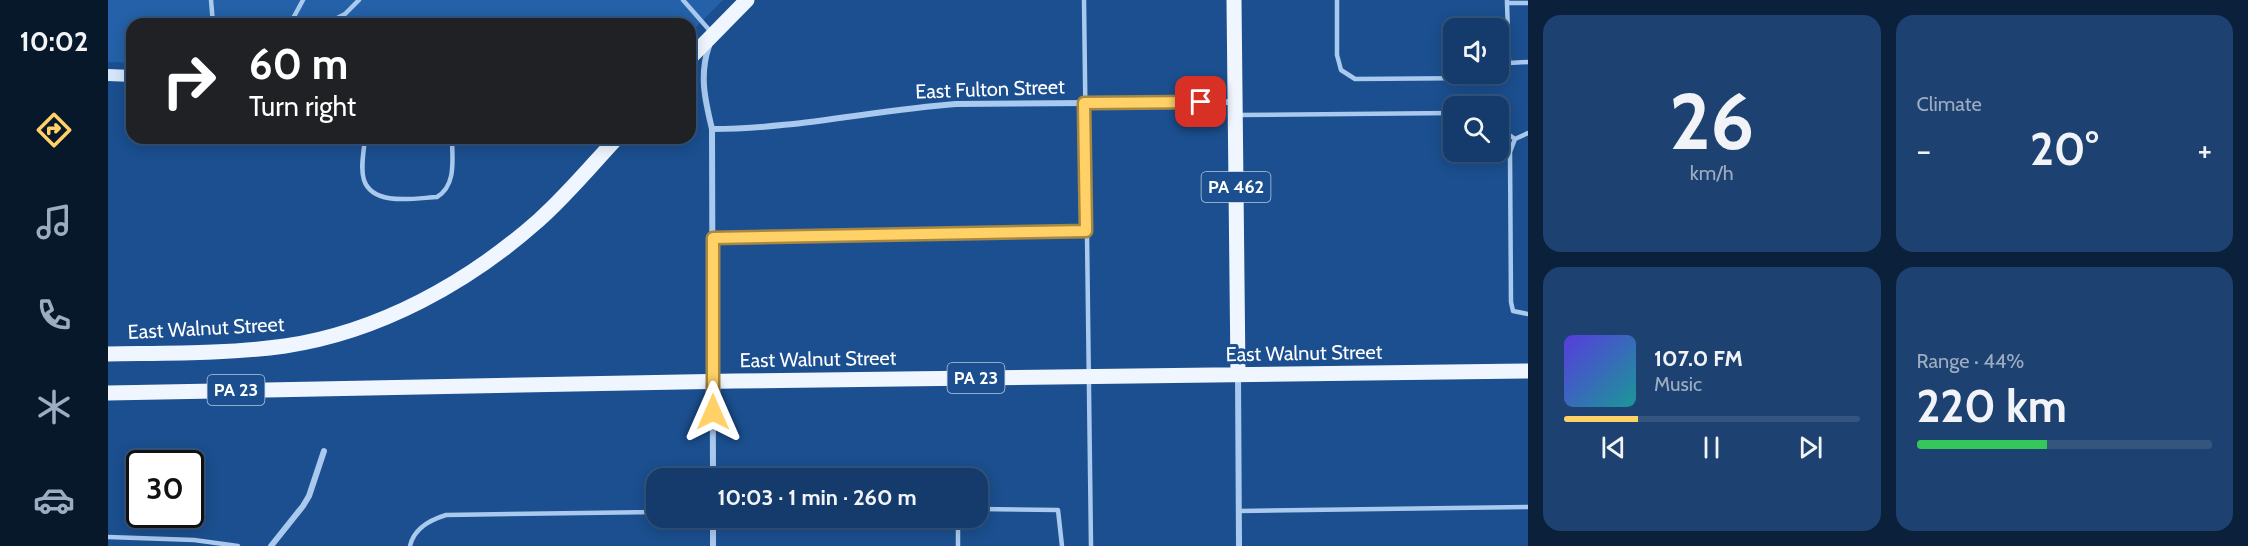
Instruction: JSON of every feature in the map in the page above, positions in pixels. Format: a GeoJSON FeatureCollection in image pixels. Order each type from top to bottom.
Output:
{"type":"FeatureCollection","features":[{"type":"Feature","properties":{"kind":"main road"},"geometry":{"type":"LineString","coordinates":[[696,52],[747,0]]}},
{"type":"Feature","properties":{"kind":"main road","name":"PA 462"},"geometry":{"type":"LineString","coordinates":[[1234,0],[1238,374]]}},
{"type":"Feature","properties":{"kind":"main road","name":"East Walnut Street"},"geometry":{"type":"LineString","coordinates":[[108,354],[259,349],[313,341],[341,334],[422,300],[488,260],[540,219],[611,144]]}},
{"type":"Feature","properties":{"kind":"main road","name":"East Walnut Street"},"geometry":{"type":"LineString","coordinates":[[108,393],[713,381],[1528,371]]}},
{"type":"Feature","properties":{"kind":"street"},"geometry":{"type":"LineString","coordinates":[[712,468],[712,129],[704,96],[703,70],[713,34]]}},
{"type":"Feature","properties":{"kind":"street"},"geometry":{"type":"LineString","coordinates":[[108,75],[126,76]]}},
{"type":"Feature","properties":{"kind":"street","name":"East Fulton Street"},"geometry":{"type":"LineString","coordinates":[[712,129],[812,123],[956,104],[1084,103],[1235,109]]}},
{"type":"Feature","properties":{"kind":"street"},"geometry":{"type":"LineString","coordinates":[[1238,374],[1239,546]]}},
{"type":"Feature","properties":{"kind":"street"},"geometry":{"type":"LineString","coordinates":[[271,546],[309,496],[324,451]]}},
{"type":"Feature","properties":{"kind":"street"},"geometry":{"type":"LineString","coordinates":[[712,528],[713,546]]}},
{"type":"Feature","properties":{"kind":"lane"},"geometry":{"type":"LineString","coordinates":[[211,0],[212,18]]}},
{"type":"Feature","properties":{"kind":"lane"},"geometry":{"type":"LineString","coordinates":[[293,18],[303,0]]}},
{"type":"Feature","properties":{"kind":"lane"},"geometry":{"type":"LineString","coordinates":[[337,18],[359,0]]}},
{"type":"Feature","properties":{"kind":"lane"},"geometry":{"type":"LineString","coordinates":[[683,0],[713,34]]}},
{"type":"Feature","properties":{"kind":"lane"},"geometry":{"type":"LineString","coordinates":[[1084,0],[1091,546]]}},
{"type":"Feature","properties":{"kind":"lane"},"geometry":{"type":"LineString","coordinates":[[1337,0],[1337,55],[1341,70],[1355,79],[1443,78]]}},
{"type":"Feature","properties":{"kind":"lane"},"geometry":{"type":"LineString","coordinates":[[1508,18],[1507,2],[1528,3]]}},
{"type":"Feature","properties":{"kind":"lane"},"geometry":{"type":"LineString","coordinates":[[1509,63],[1528,62]]}},
{"type":"Feature","properties":{"kind":"lane"},"geometry":{"type":"LineString","coordinates":[[1235,109],[1443,112]]}},
{"type":"Feature","properties":{"kind":"lane"},"geometry":{"type":"LineString","coordinates":[[1528,133],[1515,139],[1510,152],[1511,302],[1513,311],[1528,314]]}},
{"type":"Feature","properties":{"kind":"lane"},"geometry":{"type":"LineString","coordinates":[[1509,135],[1515,139]]}},
{"type":"Feature","properties":{"kind":"lane"},"geometry":{"type":"LineString","coordinates":[[365,144],[364,180],[368,189],[385,198],[437,197],[444,193],[452,174],[452,144]]}},
{"type":"Feature","properties":{"kind":"lane"},"geometry":{"type":"LineString","coordinates":[[713,238],[1086,231]]}},
{"type":"Feature","properties":{"kind":"lane"},"geometry":{"type":"LineString","coordinates":[[1239,511],[1528,507]]}},
{"type":"Feature","properties":{"kind":"lane"},"geometry":{"type":"LineString","coordinates":[[988,509],[1058,510],[1062,546]]}},
{"type":"Feature","properties":{"kind":"lane"},"geometry":{"type":"LineString","coordinates":[[410,546],[420,528],[432,519],[446,515],[646,512]]}},
{"type":"Feature","properties":{"kind":"lane"},"geometry":{"type":"LineString","coordinates":[[958,528],[958,546]]}},
{"type":"Feature","properties":{"kind":"lane"},"geometry":{"type":"LineString","coordinates":[[108,537],[194,540],[238,546]]}},
{"type":"Feature","properties":{"kind":"shaded area"},"geometry":{"type":"Polygon","coordinates":[[[108,0],[723,0],[696,27],[696,18],[126,18],[126,63],[108,62],[108,0]]]}},
{"type":"Feature","properties":{"kind":"route"},"geometry":{"type":"LineString","coordinates":[[713,412],[713,238],[1086,231],[1084,103],[1201,102]]}}]}
